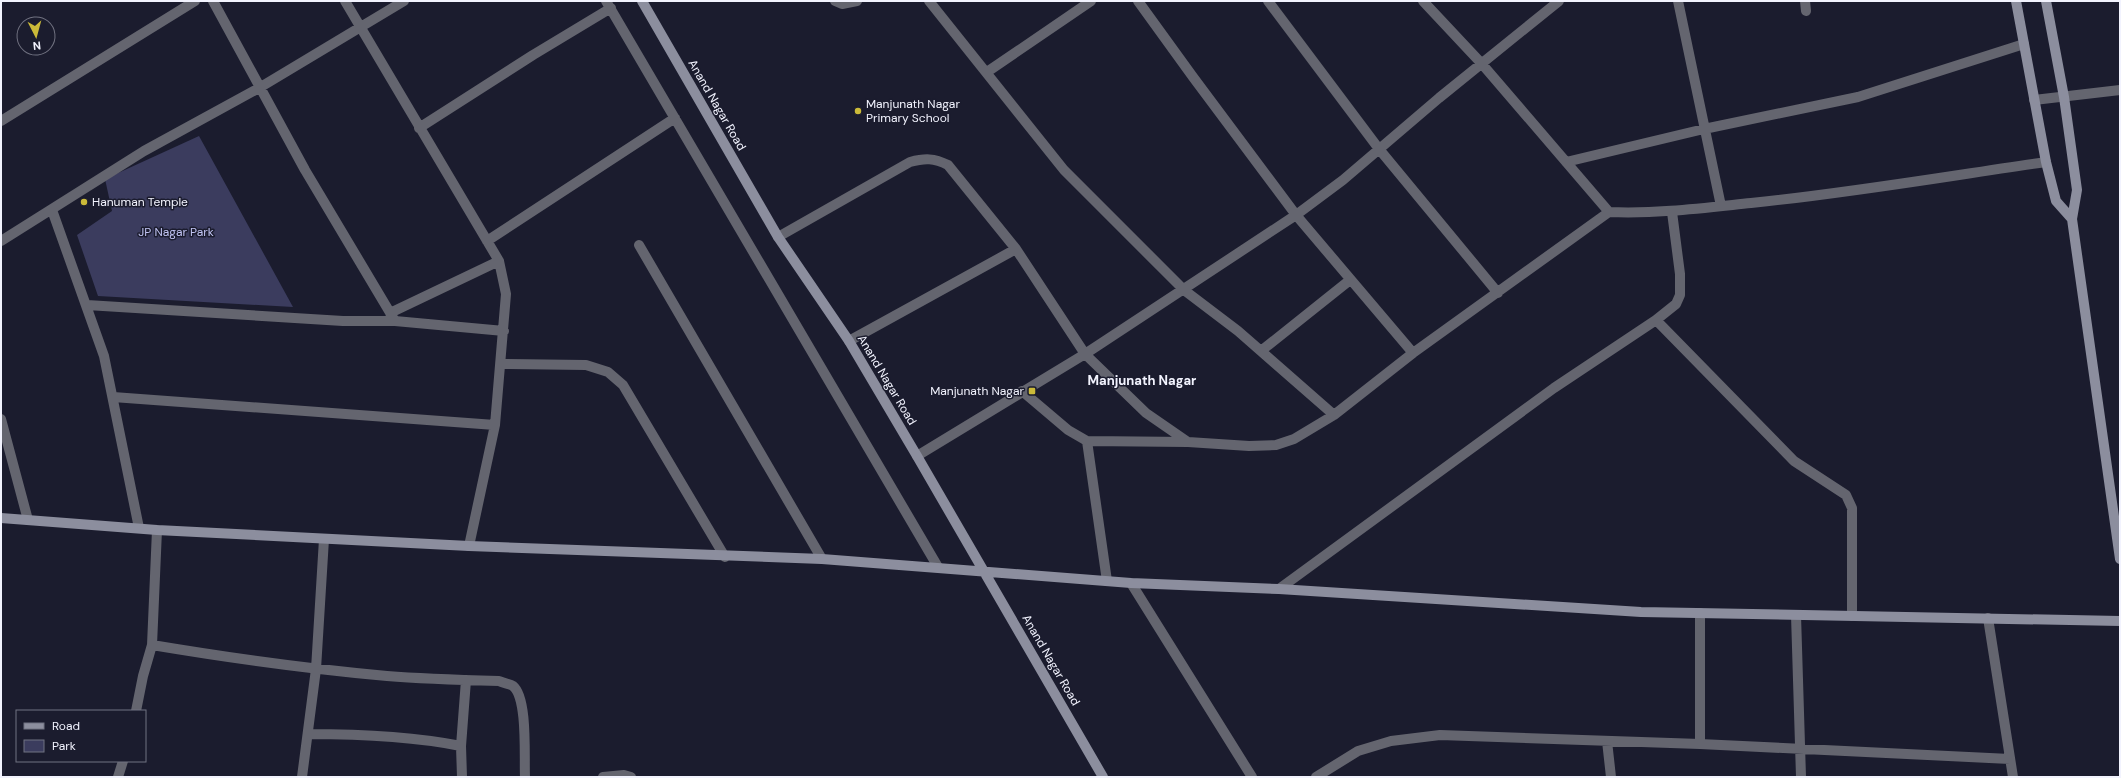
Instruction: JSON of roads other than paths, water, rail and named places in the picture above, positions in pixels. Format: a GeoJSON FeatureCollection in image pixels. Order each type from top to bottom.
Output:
{"type":"FeatureCollection","features":[{"type":"Feature","properties":{"kind":"street"},"geometry":{"type":"LineString","coordinates":[[1,121],[195,1]]}},
{"type":"Feature","properties":{"kind":"street"},"geometry":{"type":"LineString","coordinates":[[213,1],[259,88],[393,317]]}},
{"type":"Feature","properties":{"kind":"street"},"geometry":{"type":"LineString","coordinates":[[345,1],[499,261],[506,294],[495,425],[469,546]]}},
{"type":"Feature","properties":{"kind":"street"},"geometry":{"type":"LineString","coordinates":[[1,241],[144,151],[259,88],[404,1]]}},
{"type":"Feature","properties":{"kind":"street","name":"Anand Nagar Road"},"geometry":{"type":"LineString","coordinates":[[642,1],[778,237],[849,341],[1103,777]]}},
{"type":"Feature","properties":{"kind":"street"},"geometry":{"type":"LineString","coordinates":[[835,1],[842,4],[857,1]]}},
{"type":"Feature","properties":{"kind":"street"},"geometry":{"type":"LineString","coordinates":[[929,1],[1064,170],[1184,290],[1261,351],[1334,415]]}},
{"type":"Feature","properties":{"kind":"street"},"geometry":{"type":"LineString","coordinates":[[987,72],[1091,1]]}},
{"type":"Feature","properties":{"kind":"street"},"geometry":{"type":"LineString","coordinates":[[1138,1],[1296,215],[1413,353]]}},
{"type":"Feature","properties":{"kind":"street"},"geometry":{"type":"LineString","coordinates":[[1268,1],[1379,149],[1498,293]]}},
{"type":"Feature","properties":{"kind":"street"},"geometry":{"type":"LineString","coordinates":[[1423,1],[1482,64],[1609,212]]}},
{"type":"Feature","properties":{"kind":"street"},"geometry":{"type":"LineString","coordinates":[[917,456],[1085,354],[1296,215],[1343,180],[1439,98],[1559,1]]}},
{"type":"Feature","properties":{"kind":"street"},"geometry":{"type":"LineString","coordinates":[[1678,1],[1721,206]]}},
{"type":"Feature","properties":{"kind":"street"},"geometry":{"type":"LineString","coordinates":[[2016,1],[2046,162],[2056,201],[2072,219]]}},
{"type":"Feature","properties":{"kind":"street"},"geometry":{"type":"LineString","coordinates":[[2046,1],[2064,97],[2077,190],[2072,219],[2118,520],[2120,559]]}},
{"type":"Feature","properties":{"kind":"street"},"geometry":{"type":"LineString","coordinates":[[419,128],[609,5],[938,567]]}},
{"type":"Feature","properties":{"kind":"street"},"geometry":{"type":"LineString","coordinates":[[1566,162],[1704,130],[1858,97],[2024,44]]}},
{"type":"Feature","properties":{"kind":"street"},"geometry":{"type":"LineString","coordinates":[[2034,100],[2120,90]]}},
{"type":"Feature","properties":{"kind":"street"},"geometry":{"type":"LineString","coordinates":[[487,241],[675,118]]}},
{"type":"Feature","properties":{"kind":"street"},"geometry":{"type":"LineString","coordinates":[[778,237],[910,162],[923,159],[937,159],[948,165],[1016,249],[1085,354],[1146,413],[1188,442]]}},
{"type":"Feature","properties":{"kind":"street"},"geometry":{"type":"LineString","coordinates":[[1022,391],[1068,430],[1087,441],[1188,442],[1249,446],[1276,445],[1294,439],[1334,415],[1413,353],[1609,212],[1643,214],[1672,212],[1789,199],[2046,162]]}},
{"type":"Feature","properties":{"kind":"street"},"geometry":{"type":"LineString","coordinates":[[52,210],[104,356],[139,528]]}},
{"type":"Feature","properties":{"kind":"street"},"geometry":{"type":"LineString","coordinates":[[1279,589],[1554,388],[1656,320],[1676,304],[1680,295],[1680,274],[1672,212]]}},
{"type":"Feature","properties":{"kind":"street"},"geometry":{"type":"LineString","coordinates":[[639,245],[822,559]]}},
{"type":"Feature","properties":{"kind":"street"},"geometry":{"type":"LineString","coordinates":[[849,341],[1016,249]]}},
{"type":"Feature","properties":{"kind":"street"},"geometry":{"type":"LineString","coordinates":[[393,317],[499,261]]}},
{"type":"Feature","properties":{"kind":"street"},"geometry":{"type":"LineString","coordinates":[[1261,351],[1350,280]]}},
{"type":"Feature","properties":{"kind":"street"},"geometry":{"type":"LineString","coordinates":[[87,305],[343,321],[393,317],[504,331]]}},
{"type":"Feature","properties":{"kind":"street"},"geometry":{"type":"LineString","coordinates":[[1656,320],[1794,461],[1846,495],[1850,501],[1852,508],[1852,616]]}},
{"type":"Feature","properties":{"kind":"street"},"geometry":{"type":"LineString","coordinates":[[501,364],[586,365],[608,372],[622,385],[725,557]]}},
{"type":"Feature","properties":{"kind":"street"},"geometry":{"type":"LineString","coordinates":[[112,397],[495,425]]}},
{"type":"Feature","properties":{"kind":"street"},"geometry":{"type":"LineString","coordinates":[[1,419],[28,520]]}},
{"type":"Feature","properties":{"kind":"street"},"geometry":{"type":"LineString","coordinates":[[1087,441],[1107,581]]}},
{"type":"Feature","properties":{"kind":"street"},"geometry":{"type":"LineString","coordinates":[[1,518],[156,530],[324,539],[725,557],[822,559],[1131,583],[1279,589],[1641,612],[2120,621]]}},
{"type":"Feature","properties":{"kind":"street"},"geometry":{"type":"LineString","coordinates":[[136,710],[143,676],[152,646],[156,530]]}},
{"type":"Feature","properties":{"kind":"street"},"geometry":{"type":"LineString","coordinates":[[302,777],[316,668],[324,539]]}},
{"type":"Feature","properties":{"kind":"street"},"geometry":{"type":"LineString","coordinates":[[1131,583],[1252,777]]}},
{"type":"Feature","properties":{"kind":"street"},"geometry":{"type":"LineString","coordinates":[[1700,613],[1700,744]]}},
{"type":"Feature","properties":{"kind":"street"},"geometry":{"type":"LineString","coordinates":[[1796,615],[1801,777]]}},
{"type":"Feature","properties":{"kind":"street"},"geometry":{"type":"LineString","coordinates":[[1988,618],[2013,777]]}},
{"type":"Feature","properties":{"kind":"street"},"geometry":{"type":"LineString","coordinates":[[152,646],[227,658],[388,676],[499,681],[513,686],[520,695],[525,777]]}},
{"type":"Feature","properties":{"kind":"street"},"geometry":{"type":"LineString","coordinates":[[462,777],[461,746],[466,680]]}},
{"type":"Feature","properties":{"kind":"street"},"geometry":{"type":"LineString","coordinates":[[308,734],[366,735],[438,742],[461,746]]}},
{"type":"Feature","properties":{"kind":"street"},"geometry":{"type":"LineString","coordinates":[[1316,777],[1358,751],[1391,742],[1440,735],[1801,748],[2010,758]]}},
{"type":"Feature","properties":{"kind":"street"},"geometry":{"type":"LineString","coordinates":[[1607,741],[1611,777]]}},
{"type":"Feature","properties":{"kind":"street"},"geometry":{"type":"LineString","coordinates":[[118,777],[123,762]]}},
{"type":"Feature","properties":{"kind":"street"},"geometry":{"type":"LineString","coordinates":[[603,777],[624,775],[631,777]]}},
{"type":"Feature","properties":{"kind":"place","name":"Manjunath Nagar Primary School"},"geometry":{"type":"Point","coordinates":[858,111]}},
{"type":"Feature","properties":{"kind":"place","name":"Hanuman Temple"},"geometry":{"type":"Point","coordinates":[84,202]}},
{"type":"Feature","properties":{"kind":"place","name":"Manjunath Nagar"},"geometry":{"type":"Point","coordinates":[1032,391]}},
{"type":"Feature","properties":{"kind":"district","name":"Manjunath Nagar"},"geometry":{"type":"Point","coordinates":[1142,380]}},
{"type":"Feature","properties":{"kind":"park label","name":"JP Nagar Park"},"geometry":{"type":"Point","coordinates":[176,232]}}]}
